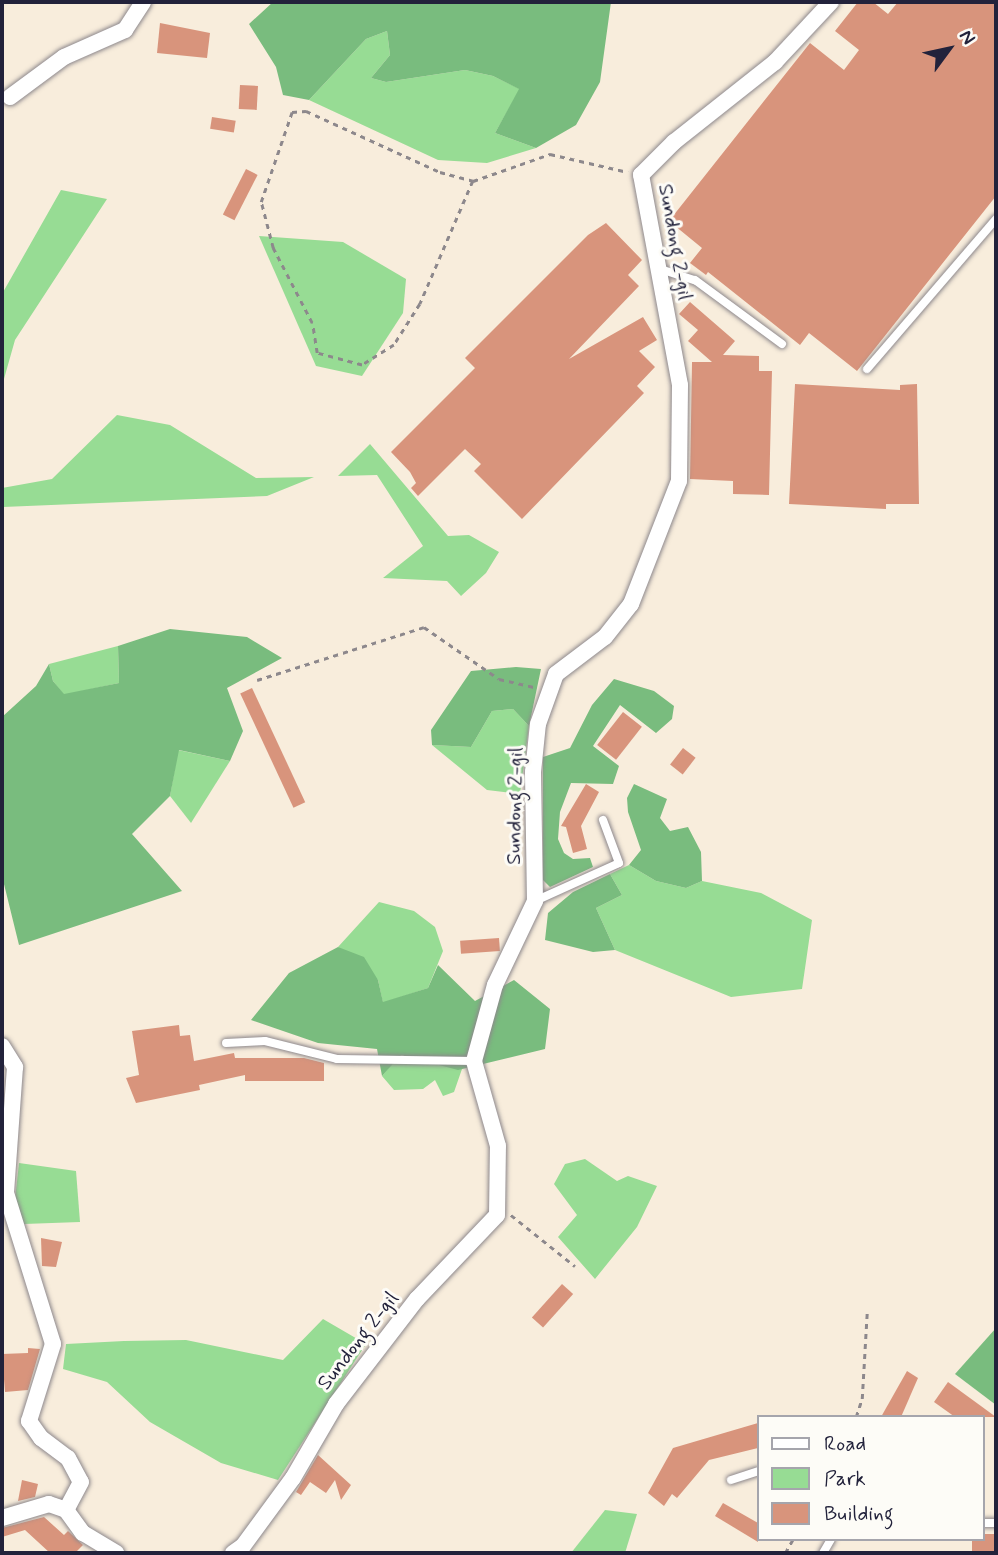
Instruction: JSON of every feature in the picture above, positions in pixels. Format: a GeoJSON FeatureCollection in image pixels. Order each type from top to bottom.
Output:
{"type":"FeatureCollection","features":[{"type":"Feature","properties":{"kind":"street"},"geometry":{"type":"LineString","coordinates":[[10,97],[64,57],[125,30],[142,2]]}},
{"type":"Feature","properties":{"kind":"street","name":"Sundong 2-gil"},"geometry":{"type":"LineString","coordinates":[[474,1062],[495,985],[535,901],[533,772],[538,724],[556,674],[605,637],[631,604],[679,481],[680,385],[641,175],[674,142],[775,62],[831,2]]}},
{"type":"Feature","properties":{"kind":"street"},"geometry":{"type":"LineString","coordinates":[[2,1046],[15,1067],[6,1194],[53,1344],[29,1421],[41,1438],[68,1458],[81,1482],[66,1510]]}},
{"type":"Feature","properties":{"kind":"street"},"geometry":{"type":"LineString","coordinates":[[474,1062],[498,1146],[497,1205]]}},
{"type":"Feature","properties":{"kind":"street","name":"Sundong 2-gil"},"geometry":{"type":"LineString","coordinates":[[233,1553],[243,1546],[293,1478],[336,1404],[417,1299],[497,1215],[497,1205]]}},
{"type":"Feature","properties":{"kind":"street"},"geometry":{"type":"LineString","coordinates":[[2,1517],[48,1504],[66,1510],[83,1533],[116,1553]]}},
{"type":"Feature","properties":{"kind":"lane"},"geometry":{"type":"LineString","coordinates":[[867,369],[996,219]]}},
{"type":"Feature","properties":{"kind":"lane"},"geometry":{"type":"LineString","coordinates":[[657,268],[695,280],[782,344]]}},
{"type":"Feature","properties":{"kind":"lane"},"geometry":{"type":"LineString","coordinates":[[535,901],[619,863],[603,820]]}},
{"type":"Feature","properties":{"kind":"lane"},"geometry":{"type":"LineString","coordinates":[[226,1043],[265,1041],[337,1059],[474,1062]]}},
{"type":"Feature","properties":{"kind":"lane"},"geometry":{"type":"LineString","coordinates":[[731,1480],[757,1471]]}},
{"type":"Feature","properties":{"kind":"path"},"geometry":{"type":"LineString","coordinates":[[473,181],[420,304],[394,345],[362,365],[317,353],[312,323],[273,248],[261,202],[292,112],[306,111],[440,172],[473,181],[550,154],[641,175]]}},
{"type":"Feature","properties":{"kind":"path"},"geometry":{"type":"LineString","coordinates":[[257,680],[424,627],[499,679],[550,691]]}},
{"type":"Feature","properties":{"kind":"path"},"geometry":{"type":"LineString","coordinates":[[497,1205],[575,1266]]}},
{"type":"Feature","properties":{"kind":"path"},"geometry":{"type":"LineString","coordinates":[[857,1415],[862,1399],[867,1313]]}},
{"type":"Feature","properties":{"kind":"green space"},"geometry":{"type":"Polygon","coordinates":[[[273,2],[611,2],[600,82],[576,125],[536,148],[495,133],[519,89],[493,76],[465,70],[386,82],[371,78],[390,55],[387,31],[366,39],[309,100],[283,95],[276,67],[249,24],[273,2]]]}},
{"type":"Feature","properties":{"kind":"green space"},"geometry":{"type":"Polygon","coordinates":[[[387,31],[390,55],[371,78],[386,82],[465,70],[493,76],[520,89],[495,133],[536,148],[487,163],[438,160],[309,100],[366,39],[387,31]]]}},
{"type":"Feature","properties":{"kind":"green space"},"geometry":{"type":"Polygon","coordinates":[[[61,190],[107,199],[15,340],[2,386],[2,294],[61,190]]]}},
{"type":"Feature","properties":{"kind":"green space"},"geometry":{"type":"Polygon","coordinates":[[[259,236],[343,242],[406,279],[403,313],[362,376],[316,366],[259,236]]]}},
{"type":"Feature","properties":{"kind":"green space"},"geometry":{"type":"Polygon","coordinates":[[[117,415],[170,425],[256,478],[314,477],[267,496],[3,507],[2,488],[52,479],[117,415]]]}},
{"type":"Feature","properties":{"kind":"green space"},"geometry":{"type":"Polygon","coordinates":[[[370,444],[448,536],[469,535],[499,552],[486,573],[461,596],[447,581],[383,578],[423,546],[377,475],[338,476],[370,444]]]}},
{"type":"Feature","properties":{"kind":"green space"},"geometry":{"type":"Polygon","coordinates":[[[170,629],[247,637],[282,658],[227,688],[243,731],[230,761],[179,750],[170,796],[132,834],[182,891],[19,945],[2,876],[2,717],[36,686],[49,664],[53,681],[64,694],[119,683],[118,646],[170,629]]]}},
{"type":"Feature","properties":{"kind":"green space"},"geometry":{"type":"Polygon","coordinates":[[[118,646],[119,683],[64,695],[53,681],[49,664],[118,646]]]}},
{"type":"Feature","properties":{"kind":"green space"},"geometry":{"type":"Polygon","coordinates":[[[516,667],[541,669],[529,726],[513,709],[492,711],[471,747],[432,745],[431,730],[471,671],[516,667]]]}},
{"type":"Feature","properties":{"kind":"green space"},"geometry":{"type":"Polygon","coordinates":[[[614,679],[654,691],[674,706],[672,719],[656,733],[620,705],[593,746],[619,766],[613,784],[571,783],[560,812],[558,839],[564,853],[573,859],[590,858],[593,867],[550,887],[543,880],[543,757],[570,748],[592,705],[614,679]]]}},
{"type":"Feature","properties":{"kind":"green space"},"geometry":{"type":"Polygon","coordinates":[[[513,709],[529,726],[520,794],[487,790],[432,745],[471,747],[492,711],[513,709]]]}},
{"type":"Feature","properties":{"kind":"green space"},"geometry":{"type":"Polygon","coordinates":[[[178,750],[230,761],[191,823],[170,796],[178,750]]]}},
{"type":"Feature","properties":{"kind":"green space"},"geometry":{"type":"Polygon","coordinates":[[[634,784],[667,799],[660,818],[670,831],[688,827],[701,852],[702,881],[686,888],[656,881],[629,865],[641,850],[628,812],[627,798],[634,784]]]}},
{"type":"Feature","properties":{"kind":"green space"},"geometry":{"type":"Polygon","coordinates":[[[629,865],[656,881],[686,888],[702,881],[761,893],[812,920],[802,989],[731,997],[615,950],[596,908],[622,895],[610,874],[629,865]]]}},
{"type":"Feature","properties":{"kind":"green space"},"geometry":{"type":"Polygon","coordinates":[[[610,874],[622,895],[596,908],[615,950],[593,952],[545,940],[548,913],[573,892],[610,874]]]}},
{"type":"Feature","properties":{"kind":"green space"},"geometry":{"type":"Polygon","coordinates":[[[379,902],[414,911],[435,927],[443,951],[428,988],[383,1003],[378,980],[338,947],[379,902]]]}},
{"type":"Feature","properties":{"kind":"green space"},"geometry":{"type":"Polygon","coordinates":[[[338,947],[364,957],[378,980],[383,1002],[428,988],[438,965],[475,1001],[514,980],[550,1009],[545,1049],[458,1070],[401,1055],[382,1076],[377,1049],[318,1043],[251,1020],[289,973],[338,947]]]}},
{"type":"Feature","properties":{"kind":"green space"},"geometry":{"type":"Polygon","coordinates":[[[400,1055],[462,1069],[454,1092],[443,1096],[435,1080],[423,1089],[394,1090],[382,1076],[400,1055]]]}},
{"type":"Feature","properties":{"kind":"green space"},"geometry":{"type":"Polygon","coordinates":[[[585,1159],[617,1181],[628,1176],[657,1186],[637,1227],[595,1279],[558,1237],[577,1215],[554,1184],[565,1164],[585,1159]]]}},
{"type":"Feature","properties":{"kind":"green space"},"geometry":{"type":"Polygon","coordinates":[[[19,1163],[76,1171],[80,1222],[24,1224],[15,1199],[19,1163]]]}},
{"type":"Feature","properties":{"kind":"green space"},"geometry":{"type":"Polygon","coordinates":[[[323,1319],[366,1344],[278,1480],[221,1463],[150,1422],[107,1382],[63,1369],[66,1344],[124,1341],[186,1340],[283,1360],[323,1319]]]}},
{"type":"Feature","properties":{"kind":"green space"},"geometry":{"type":"Polygon","coordinates":[[[996,1328],[996,1405],[955,1374],[996,1328]]]}},
{"type":"Feature","properties":{"kind":"green space"},"geometry":{"type":"Polygon","coordinates":[[[605,1510],[637,1514],[625,1553],[571,1553],[605,1510]]]}},
{"type":"Feature","properties":{"kind":"building"},"geometry":{"type":"Polygon","coordinates":[[[858,2],[873,2],[888,14],[898,2],[996,2],[996,196],[857,371],[809,333],[800,345],[708,272],[706,275],[690,263],[702,248],[669,221],[810,43],[844,70],[859,50],[835,31],[858,2]]]}},
{"type":"Feature","properties":{"kind":"building"},"geometry":{"type":"Polygon","coordinates":[[[160,23],[210,33],[207,58],[157,53],[160,23]]]}},
{"type":"Feature","properties":{"kind":"building"},"geometry":{"type":"Polygon","coordinates":[[[240,85],[258,86],[257,110],[239,109],[240,85]]]}},
{"type":"Feature","properties":{"kind":"building"},"geometry":{"type":"Polygon","coordinates":[[[212,117],[236,121],[234,133],[210,129],[212,117]]]}},
{"type":"Feature","properties":{"kind":"building"},"geometry":{"type":"Polygon","coordinates":[[[246,169],[258,175],[234,220],[223,214],[246,169]]]}},
{"type":"Feature","properties":{"kind":"building"},"geometry":{"type":"Polygon","coordinates":[[[606,223],[642,260],[628,275],[639,286],[569,359],[643,317],[657,340],[639,351],[655,367],[637,386],[644,393],[522,519],[474,471],[481,464],[465,449],[418,496],[411,488],[416,483],[410,472],[391,452],[475,368],[465,358],[588,235],[606,223]]]}},
{"type":"Feature","properties":{"kind":"building"},"geometry":{"type":"Polygon","coordinates":[[[690,302],[735,341],[723,355],[759,356],[759,371],[772,371],[769,495],[733,494],[733,481],[690,479],[692,362],[712,362],[688,341],[698,330],[679,314],[690,302]]]}},
{"type":"Feature","properties":{"kind":"building"},"geometry":{"type":"Polygon","coordinates":[[[795,384],[900,390],[900,385],[917,384],[919,504],[886,504],[886,509],[789,504],[795,384]]]}},
{"type":"Feature","properties":{"kind":"building"},"geometry":{"type":"Polygon","coordinates":[[[252,688],[305,802],[293,808],[240,693],[252,688]]]}},
{"type":"Feature","properties":{"kind":"building"},"geometry":{"type":"Polygon","coordinates":[[[623,712],[642,727],[616,760],[597,745],[623,712]]]}},
{"type":"Feature","properties":{"kind":"building"},"geometry":{"type":"Polygon","coordinates":[[[683,748],[696,758],[683,774],[670,765],[683,748]]]}},
{"type":"Feature","properties":{"kind":"building"},"geometry":{"type":"Polygon","coordinates":[[[586,784],[599,792],[581,826],[587,849],[573,853],[566,827],[561,826],[586,784]]]}},
{"type":"Feature","properties":{"kind":"building"},"geometry":{"type":"Polygon","coordinates":[[[499,938],[500,951],[461,954],[460,941],[499,938]]]}},
{"type":"Feature","properties":{"kind":"building"},"geometry":{"type":"Polygon","coordinates":[[[179,1025],[180,1036],[190,1035],[194,1061],[234,1053],[235,1058],[304,1058],[324,1063],[324,1081],[245,1081],[245,1075],[199,1085],[200,1090],[136,1103],[126,1078],[139,1075],[132,1031],[179,1025]]]}},
{"type":"Feature","properties":{"kind":"building"},"geometry":{"type":"Polygon","coordinates":[[[41,1238],[62,1242],[56,1267],[42,1266],[41,1238]]]}},
{"type":"Feature","properties":{"kind":"building"},"geometry":{"type":"Polygon","coordinates":[[[562,1284],[573,1294],[543,1327],[532,1317],[562,1284]]]}},
{"type":"Feature","properties":{"kind":"building"},"geometry":{"type":"Polygon","coordinates":[[[28,1348],[40,1349],[28,1390],[5,1392],[2,1354],[28,1353],[28,1348]]]}},
{"type":"Feature","properties":{"kind":"building"},"geometry":{"type":"Polygon","coordinates":[[[907,1371],[918,1378],[902,1415],[882,1415],[907,1371]]]}},
{"type":"Feature","properties":{"kind":"building"},"geometry":{"type":"Polygon","coordinates":[[[948,1382],[996,1417],[952,1415],[934,1402],[948,1382]]]}},
{"type":"Feature","properties":{"kind":"building"},"geometry":{"type":"Polygon","coordinates":[[[757,1423],[757,1448],[709,1460],[677,1498],[672,1494],[664,1506],[648,1493],[673,1448],[757,1423]]]}},
{"type":"Feature","properties":{"kind":"building"},"geometry":{"type":"Polygon","coordinates":[[[318,1455],[351,1485],[341,1500],[335,1480],[326,1493],[310,1482],[301,1495],[296,1492],[318,1455]]]}},
{"type":"Feature","properties":{"kind":"building"},"geometry":{"type":"Polygon","coordinates":[[[22,1480],[38,1484],[35,1497],[18,1501],[22,1480]]]}},
{"type":"Feature","properties":{"kind":"building"},"geometry":{"type":"Polygon","coordinates":[[[723,1503],[757,1522],[758,1542],[715,1516],[723,1503]]]}},
{"type":"Feature","properties":{"kind":"building"},"geometry":{"type":"Polygon","coordinates":[[[44,1517],[64,1535],[68,1531],[83,1545],[75,1553],[50,1553],[25,1530],[2,1537],[2,1528],[44,1517]]]}},
{"type":"Feature","properties":{"kind":"building"},"geometry":{"type":"Polygon","coordinates":[[[984,1534],[996,1534],[996,1553],[972,1553],[972,1541],[984,1541],[984,1534]]]}}]}
